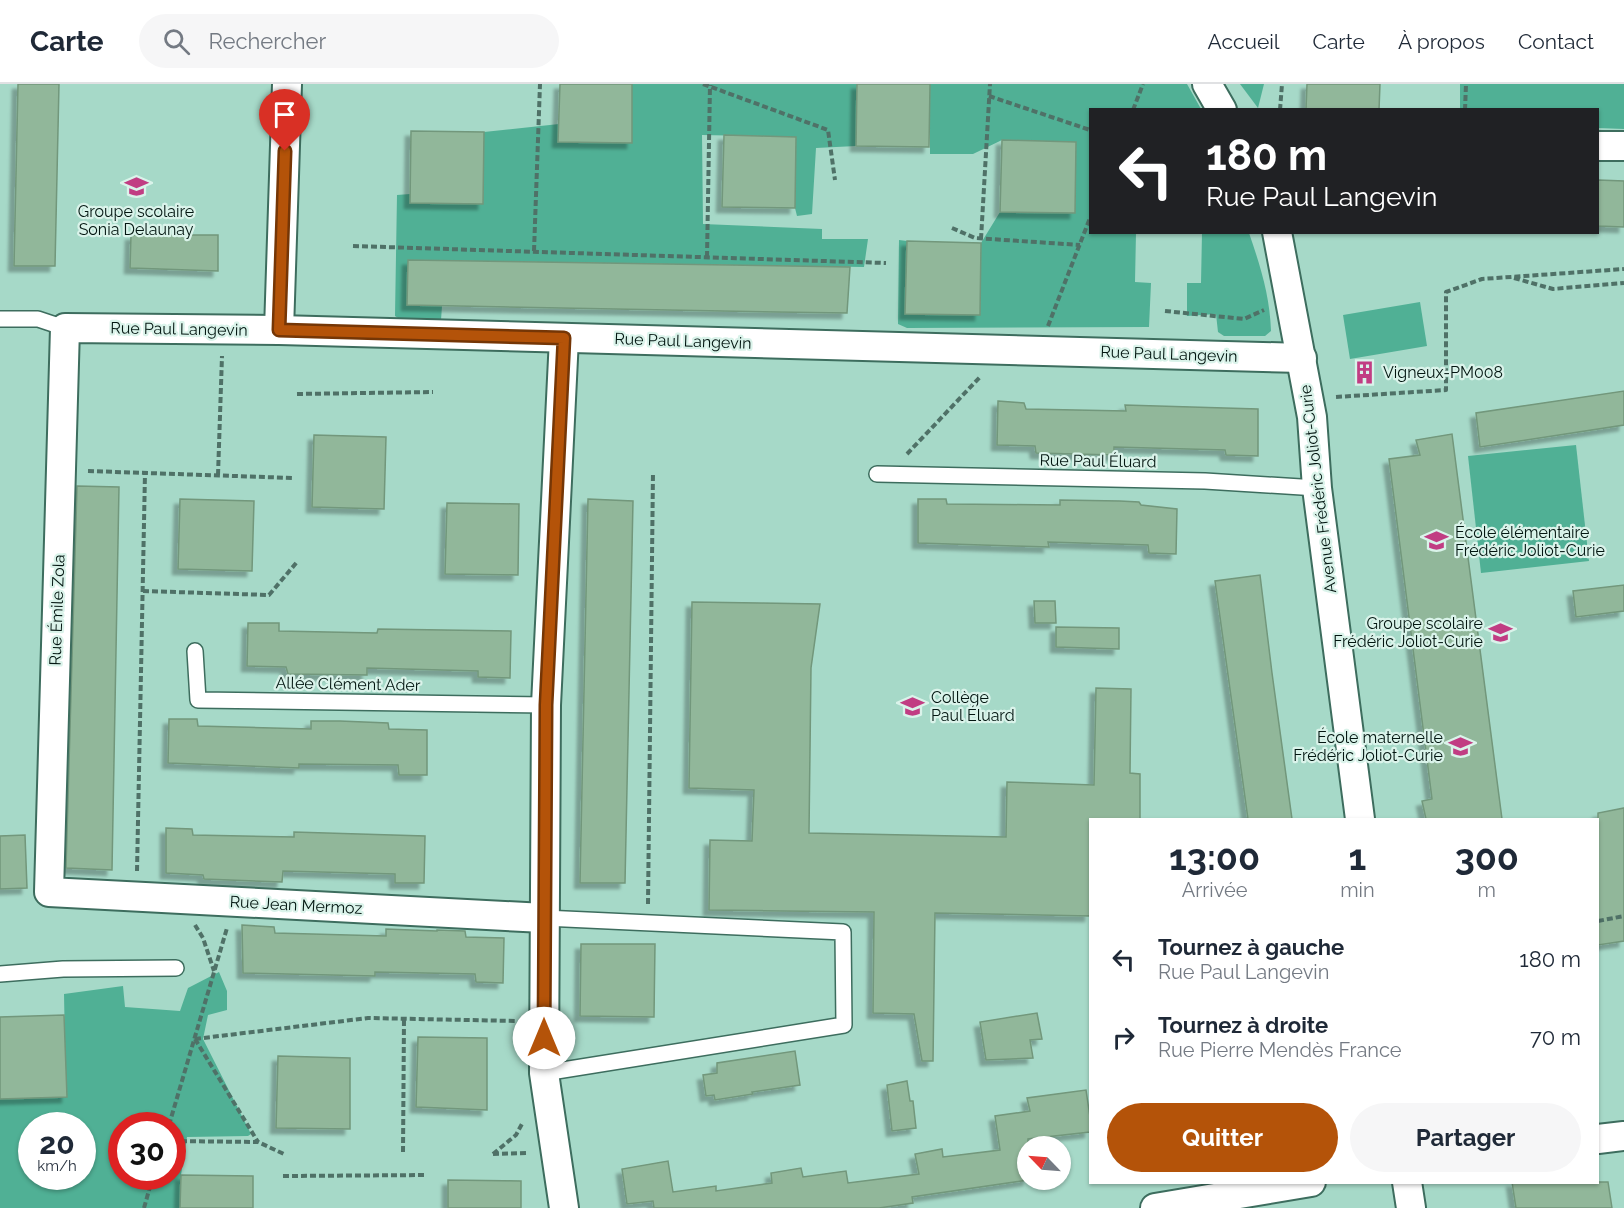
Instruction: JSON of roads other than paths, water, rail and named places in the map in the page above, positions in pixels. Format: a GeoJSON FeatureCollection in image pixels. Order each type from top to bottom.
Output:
{"type":"FeatureCollection","features":[{"type":"Feature","properties":{"kind":"street"},"geometry":{"type":"LineString","coordinates":[[279,330],[287,84]]}},
{"type":"Feature","properties":{"kind":"street"},"geometry":{"type":"LineString","coordinates":[[1208,84],[1221,108]]}},
{"type":"Feature","properties":{"kind":"street"},"geometry":{"type":"LineString","coordinates":[[1599,146],[1624,147]]}},
{"type":"Feature","properties":{"kind":"street","name":"Avenue Frédéric Joliot-Curie"},"geometry":{"type":"LineString","coordinates":[[1277,234],[1312,417],[1317,488],[1360,818]]}},
{"type":"Feature","properties":{"kind":"street","name":"Rue Paul Langevin"},"geometry":{"type":"LineString","coordinates":[[65,328],[279,330],[1302,358]]}},
{"type":"Feature","properties":{"kind":"street","name":"Rue Émile Zola"},"geometry":{"type":"LineString","coordinates":[[49,892],[65,328]]}},
{"type":"Feature","properties":{"kind":"street"},"geometry":{"type":"LineString","coordinates":[[564,338],[546,705],[544,918],[544,1073],[564,1208]]}},
{"type":"Feature","properties":{"kind":"street","name":"Rue Jean Mermoz"},"geometry":{"type":"LineString","coordinates":[[49,892],[544,918]]}},
{"type":"Feature","properties":{"kind":"street"},"geometry":{"type":"LineString","coordinates":[[1599,1139],[1624,1136]]}},
{"type":"Feature","properties":{"kind":"street"},"geometry":{"type":"LineString","coordinates":[[1155,1208],[1299,1184]]}},
{"type":"Feature","properties":{"kind":"street"},"geometry":{"type":"LineString","coordinates":[[1407,1184],[1411,1208]]}},
{"type":"Feature","properties":{"kind":"lane"},"geometry":{"type":"LineString","coordinates":[[0,319],[38,319],[65,328]]}},
{"type":"Feature","properties":{"kind":"lane","name":"Rue Paul Éluard"},"geometry":{"type":"LineString","coordinates":[[883,474],[1205,481],[1317,488]]}},
{"type":"Feature","properties":{"kind":"lane","name":"Allée Clément Ader"},"geometry":{"type":"LineString","coordinates":[[195,651],[198,699],[546,705]]}},
{"type":"Feature","properties":{"kind":"lane"},"geometry":{"type":"LineString","coordinates":[[544,918],[843,932],[844,1025],[544,1073]]}},
{"type":"Feature","properties":{"kind":"lane"},"geometry":{"type":"LineString","coordinates":[[0,974],[63,969],[176,968]]}},
{"type":"Feature","properties":{"kind":"place","name":"Groupe scolaire Sonia Delaunay"},"geometry":{"type":"Point","coordinates":[136,186]}},
{"type":"Feature","properties":{"kind":"place","name":"Vigneux-PM008"},"geometry":{"type":"Point","coordinates":[1365,372]}},
{"type":"Feature","properties":{"kind":"place","name":"École élémentaire Frédéric Joliot-Curie"},"geometry":{"type":"Point","coordinates":[1437,541]}},
{"type":"Feature","properties":{"kind":"place","name":"Groupe scolaire Frédéric Joliot-Curie"},"geometry":{"type":"Point","coordinates":[1501,632]}},
{"type":"Feature","properties":{"kind":"place","name":"Collège Paul Éluard"},"geometry":{"type":"Point","coordinates":[913,706]}},
{"type":"Feature","properties":{"kind":"place","name":"École maternelle Frédéric Joliot-Curie"},"geometry":{"type":"Point","coordinates":[1461,746]}}]}
